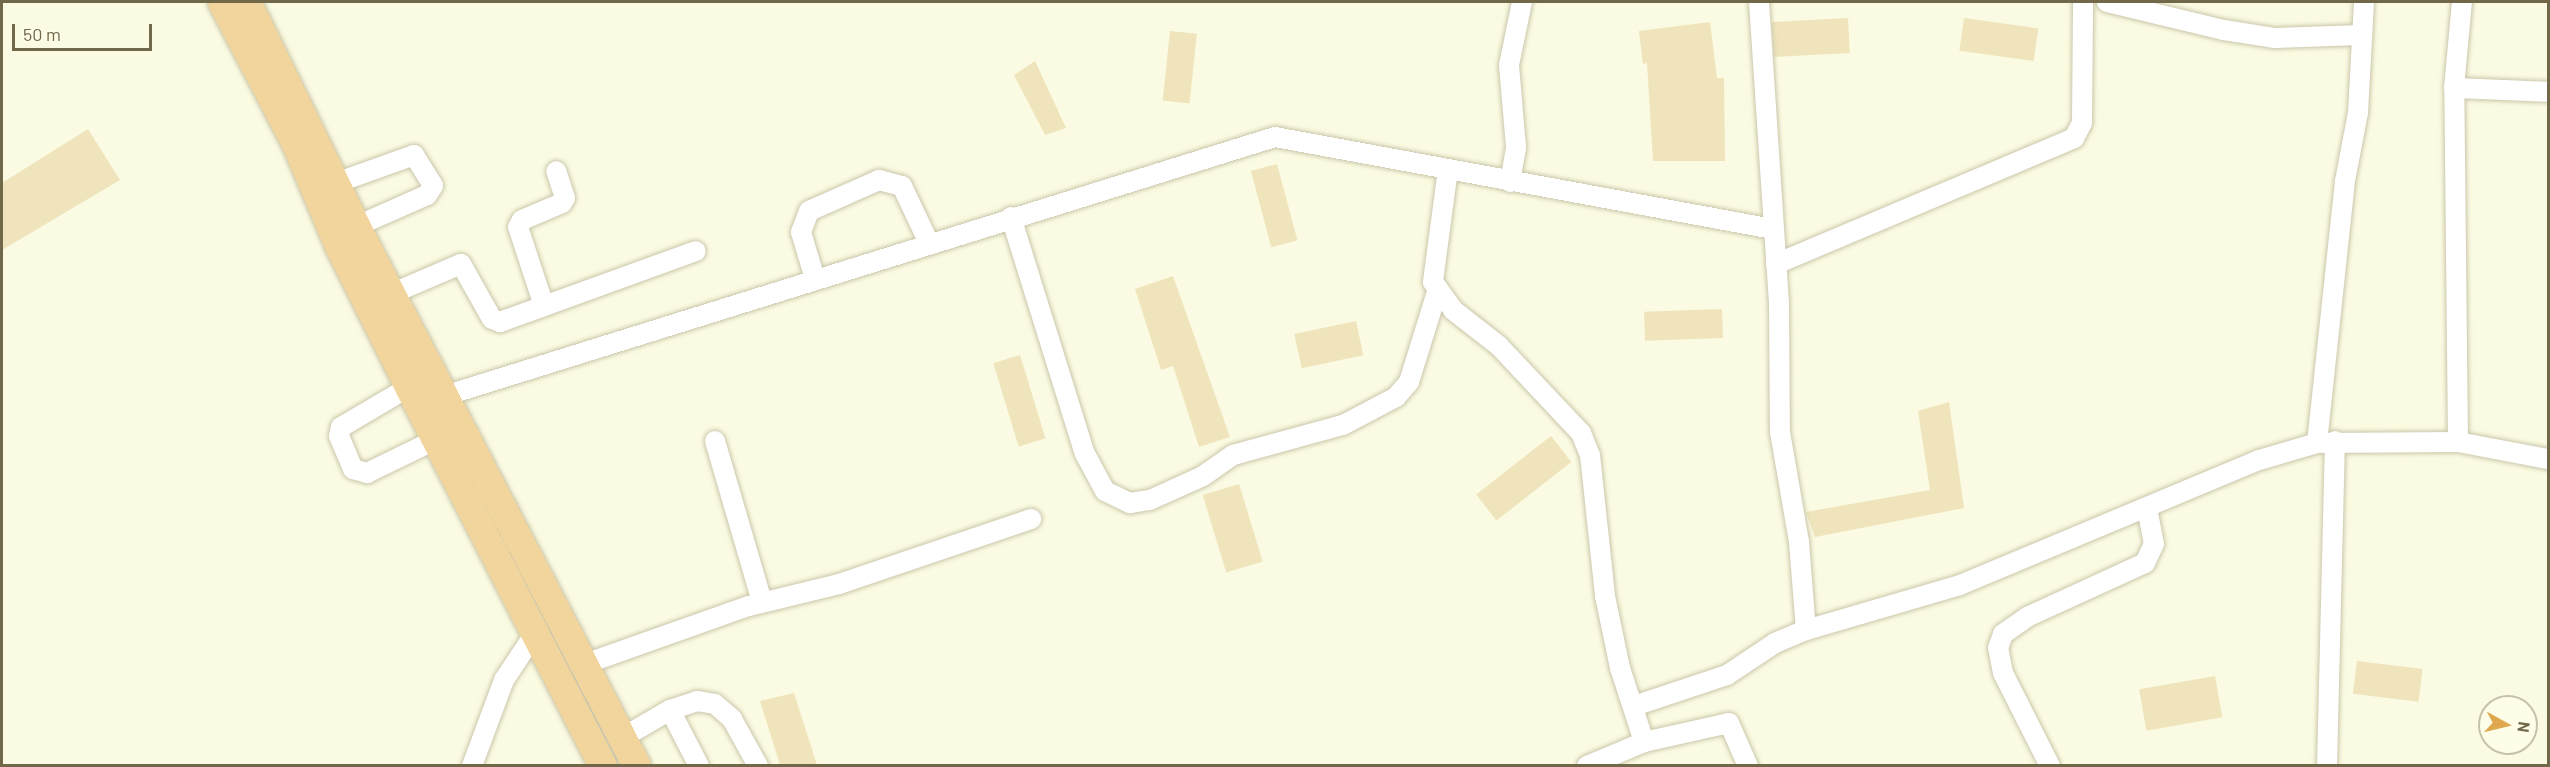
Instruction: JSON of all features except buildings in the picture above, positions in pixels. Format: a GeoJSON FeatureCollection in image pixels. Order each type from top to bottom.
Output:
{"type":"FeatureCollection","features":[{"type":"Feature","properties":{"kind":"highway"},"geometry":{"type":"LineString","coordinates":[[222,2],[296,144],[352,236],[392,294],[582,665],[638,765]]}},
{"type":"Feature","properties":{"kind":"highway"},"geometry":{"type":"LineString","coordinates":[[247,2],[336,183],[352,236],[409,387],[534,635],[603,765]]}},
{"type":"Feature","properties":{"kind":"street"},"geometry":{"type":"LineString","coordinates":[[1510,182],[1516,147],[1509,65],[1522,2]]}},
{"type":"Feature","properties":{"kind":"street"},"geometry":{"type":"LineString","coordinates":[[1759,2],[1776,264],[1780,432],[1799,542],[1806,630]]}},
{"type":"Feature","properties":{"kind":"street"},"geometry":{"type":"LineString","coordinates":[[1776,264],[2074,138],[2082,123],[2083,2]]}},
{"type":"Feature","properties":{"kind":"street"},"geometry":{"type":"LineString","coordinates":[[2108,2],[2224,30],[2276,38],[2361,35]]}},
{"type":"Feature","properties":{"kind":"street"},"geometry":{"type":"LineString","coordinates":[[2327,765],[2326,442],[2345,181],[2358,113],[2364,2]]}},
{"type":"Feature","properties":{"kind":"street"},"geometry":{"type":"LineString","coordinates":[[2458,442],[2454,88],[2462,2]]}},
{"type":"Feature","properties":{"kind":"street"},"geometry":{"type":"LineString","coordinates":[[2454,88],[2548,92]]}},
{"type":"Feature","properties":{"kind":"street"},"geometry":{"type":"LineString","coordinates":[[444,396],[1011,217],[1275,137],[1773,229]]}},
{"type":"Feature","properties":{"kind":"street"},"geometry":{"type":"LineString","coordinates":[[336,183],[410,155],[418,156],[433,186],[427,195],[352,236]]}},
{"type":"Feature","properties":{"kind":"street"},"geometry":{"type":"LineString","coordinates":[[1448,169],[1433,258],[1433,282],[1453,310],[1499,346],[1581,433],[1590,454],[1605,596],[1644,742]]}},
{"type":"Feature","properties":{"kind":"street"},"geometry":{"type":"LineString","coordinates":[[544,306],[518,227],[522,220],[562,203],[565,198],[556,171]]}},
{"type":"Feature","properties":{"kind":"street"},"geometry":{"type":"LineString","coordinates":[[815,279],[801,232],[809,211],[879,180],[902,186],[929,243]]}},
{"type":"Feature","properties":{"kind":"street"},"geometry":{"type":"LineString","coordinates":[[1011,217],[1084,452],[1105,491],[1131,502],[1150,500],[1203,476],[1233,455],[1342,425],[1396,397],[1408,382],[1438,289]]}},
{"type":"Feature","properties":{"kind":"street"},"geometry":{"type":"LineString","coordinates":[[392,294],[461,264],[495,322],[696,251]]}},
{"type":"Feature","properties":{"kind":"street"},"geometry":{"type":"LineString","coordinates":[[409,387],[341,427],[339,436],[353,469],[367,473],[435,440]]}},
{"type":"Feature","properties":{"kind":"street"},"geometry":{"type":"LineString","coordinates":[[715,441],[762,602]]}},
{"type":"Feature","properties":{"kind":"street"},"geometry":{"type":"LineString","coordinates":[[1634,706],[1727,675],[1774,643],[1806,630],[1960,585],[2259,460],[2326,442],[2458,442],[2548,459]]}},
{"type":"Feature","properties":{"kind":"street"},"geometry":{"type":"LineString","coordinates":[[2050,765],[2003,673],[1998,648],[2003,634],[2027,617],[2145,563],[2154,544],[2146,509]]}},
{"type":"Feature","properties":{"kind":"street"},"geometry":{"type":"LineString","coordinates":[[582,665],[762,602],[839,584],[1032,519]]}},
{"type":"Feature","properties":{"kind":"street"},"geometry":{"type":"LineString","coordinates":[[472,765],[504,680],[534,635]]}},
{"type":"Feature","properties":{"kind":"street"},"geometry":{"type":"LineString","coordinates":[[621,738],[670,710],[697,701],[715,704],[732,720],[758,765]]}},
{"type":"Feature","properties":{"kind":"street"},"geometry":{"type":"LineString","coordinates":[[670,710],[699,765]]}},
{"type":"Feature","properties":{"kind":"street"},"geometry":{"type":"LineString","coordinates":[[1587,765],[1644,742],[1729,723],[1748,765]]}}]}
